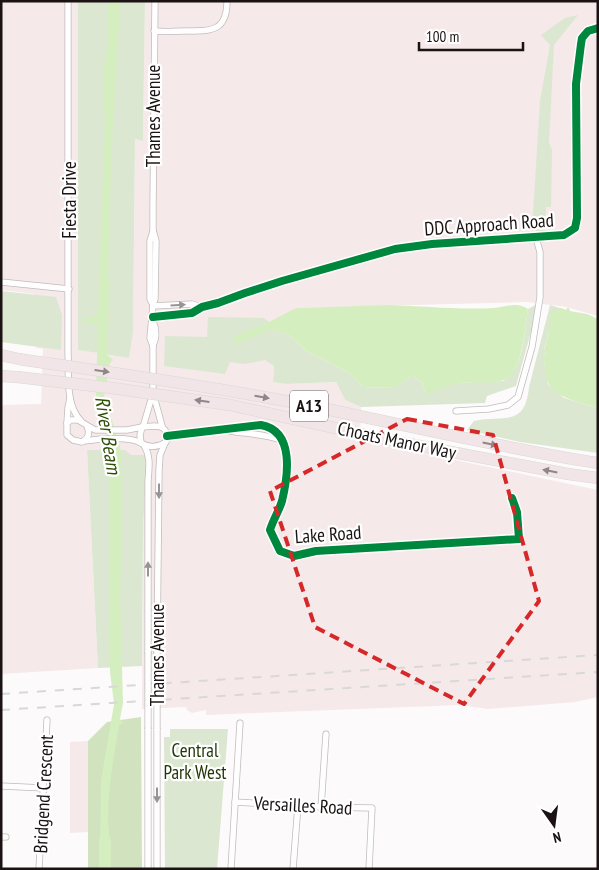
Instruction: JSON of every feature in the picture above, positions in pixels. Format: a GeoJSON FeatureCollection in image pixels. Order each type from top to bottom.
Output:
{"type":"FeatureCollection","features":[{"type":"Feature","properties":{"kind":"highway","name":"Choats Manor Way"},"geometry":{"type":"LineString","coordinates":[[1,357],[135,376],[296,403],[442,435],[598,463]]}},
{"type":"Feature","properties":{"kind":"highway","name":"Choats Manor Way"},"geometry":{"type":"LineString","coordinates":[[1,377],[17,377],[112,388],[230,405],[399,442],[598,478]]}},
{"type":"Feature","properties":{"kind":"street","name":"Fiesta Drive"},"geometry":{"type":"LineString","coordinates":[[67,423],[70,398],[68,328],[68,1]]}},
{"type":"Feature","properties":{"kind":"street","name":"Thames Avenue"},"geometry":{"type":"LineString","coordinates":[[155,1],[153,230],[150,241],[150,299],[153,306],[156,333],[153,346],[153,394],[162,426]]}},
{"type":"Feature","properties":{"kind":"street"},"geometry":{"type":"LineString","coordinates":[[154,31],[211,31],[223,22],[227,12],[227,1]]}},
{"type":"Feature","properties":{"kind":"street","name":"DDC Approach Road"},"geometry":{"type":"LineString","coordinates":[[153,319],[188,314],[245,292],[395,249],[432,244],[536,238],[564,235],[571,232],[576,225],[576,84],[578,68],[582,38],[588,31],[598,28]]}},
{"type":"Feature","properties":{"kind":"street"},"geometry":{"type":"LineString","coordinates":[[456,411],[489,409],[508,405],[518,396],[532,347],[540,297],[540,252],[536,238]]}},
{"type":"Feature","properties":{"kind":"street"},"geometry":{"type":"LineString","coordinates":[[1,282],[69,288]]}},
{"type":"Feature","properties":{"kind":"street"},"geometry":{"type":"LineString","coordinates":[[153,306],[192,304],[202,308]]}},
{"type":"Feature","properties":{"kind":"street","name":"Thames Avenue"},"geometry":{"type":"LineString","coordinates":[[143,427],[153,394]]}},
{"type":"Feature","properties":{"kind":"street","name":"Fiesta Drive"},"geometry":{"type":"LineString","coordinates":[[70,398],[76,415],[81,421]]}},
{"type":"Feature","properties":{"kind":"street"},"geometry":{"type":"LineString","coordinates":[[75,420],[81,421],[95,430],[127,430],[143,427],[162,426],[167,436],[164,443],[157,446],[143,444],[134,440],[82,442],[73,440],[66,433],[67,423],[75,420]]}},
{"type":"Feature","properties":{"kind":"street"},"geometry":{"type":"LineString","coordinates":[[167,436],[261,425],[274,428],[281,440]]}},
{"type":"Feature","properties":{"kind":"street"},"geometry":{"type":"LineString","coordinates":[[82,442],[87,439],[87,426]]}},
{"type":"Feature","properties":{"kind":"street"},"geometry":{"type":"LineString","coordinates":[[143,427],[140,435],[143,444]]}},
{"type":"Feature","properties":{"kind":"street"},"geometry":{"type":"LineString","coordinates":[[224,430],[241,434],[260,434],[281,440]]}},
{"type":"Feature","properties":{"kind":"street","name":"Lake Road"},"geometry":{"type":"LineString","coordinates":[[281,440],[285,444],[287,456],[284,486],[281,503],[270,530],[280,551],[294,556],[316,551],[518,539],[517,512],[512,498]]}},
{"type":"Feature","properties":{"kind":"street","name":"Thames Avenue"},"geometry":{"type":"LineString","coordinates":[[157,869],[159,462],[164,443]]}},
{"type":"Feature","properties":{"kind":"street","name":"Thames Avenue"},"geometry":{"type":"LineString","coordinates":[[143,444],[149,454],[150,461],[148,481],[148,869]]}},
{"type":"Feature","properties":{"kind":"street","name":"Bridgend Crescent"},"geometry":{"type":"LineString","coordinates":[[39,869],[46,720]]}},
{"type":"Feature","properties":{"kind":"street"},"geometry":{"type":"LineString","coordinates":[[231,869],[240,723]]}},
{"type":"Feature","properties":{"kind":"street"},"geometry":{"type":"LineString","coordinates":[[321,807],[326,734]]}},
{"type":"Feature","properties":{"kind":"street"},"geometry":{"type":"LineString","coordinates":[[1,786],[44,788]]}},
{"type":"Feature","properties":{"kind":"street","name":"Versailles Road"},"geometry":{"type":"LineString","coordinates":[[235,802],[372,808],[369,869]]}},
{"type":"Feature","properties":{"kind":"street"},"geometry":{"type":"LineString","coordinates":[[293,869],[298,805]]}},
{"type":"Feature","properties":{"kind":"highlighted area"},"geometry":{"type":"Polygon","coordinates":[[[407,419],[493,435],[539,601],[464,704],[315,627],[270,491],[407,419]]]}},
{"type":"Feature","properties":{"kind":"shaded area"},"geometry":{"type":"Polygon","coordinates":[[[1,1],[78,1],[78,350],[129,358],[133,333],[135,139],[143,141],[145,1],[598,1],[598,316],[566,307],[528,302],[296,308],[274,366],[273,381],[287,384],[336,382],[345,400],[361,407],[360,440],[598,490],[598,697],[575,702],[488,709],[460,705],[206,715],[206,710],[192,713],[186,707],[142,709],[143,530],[146,470],[131,455],[87,450],[98,668],[1,674],[1,405],[41,404],[43,349],[36,348],[35,342],[33,324],[34,294],[1,290],[1,1]]]}},
{"type":"Feature","properties":{"kind":"shaded area"},"geometry":{"type":"Polygon","coordinates":[[[141,717],[142,869],[88,869],[88,741],[107,722],[141,717]]]}},
{"type":"Feature","properties":{"kind":"shaded area"},"geometry":{"type":"Polygon","coordinates":[[[88,741],[88,832],[70,833],[70,742],[88,741]]]}},
{"type":"Feature","properties":{"kind":"green space"},"geometry":{"type":"Polygon","coordinates":[[[78,1],[145,1],[143,141],[135,139],[133,333],[129,358],[78,350],[78,1]]]}},
{"type":"Feature","properties":{"kind":"green space"},"geometry":{"type":"Polygon","coordinates":[[[578,15],[554,45],[549,143],[552,150],[551,207],[546,207],[545,232],[532,231],[540,101],[550,45],[541,35],[565,18],[578,15]]]}},
{"type":"Feature","properties":{"kind":"green space"},"geometry":{"type":"Polygon","coordinates":[[[1,291],[56,297],[62,315],[61,350],[1,342],[1,291]]]}},
{"type":"Feature","properties":{"kind":"green space"},"geometry":{"type":"Polygon","coordinates":[[[539,303],[516,386],[487,396],[485,403],[361,407],[345,400],[336,382],[287,384],[273,382],[274,366],[265,360],[245,364],[230,362],[225,374],[164,366],[165,336],[207,337],[208,317],[264,318],[269,322],[233,337],[235,343],[270,330],[288,334],[305,350],[351,374],[363,387],[393,388],[410,377],[414,377],[422,382],[425,393],[455,383],[503,381],[516,367],[520,358],[528,309],[539,303]]]}},
{"type":"Feature","properties":{"kind":"green space"},"geometry":{"type":"Polygon","coordinates":[[[550,305],[566,310],[549,330],[544,349],[546,350],[545,357],[543,357],[548,384],[564,398],[598,408],[598,453],[520,442],[467,430],[474,421],[510,417],[523,409],[527,400],[550,305]]]}},
{"type":"Feature","properties":{"kind":"green space"},"geometry":{"type":"Polygon","coordinates":[[[87,450],[125,450],[131,455],[145,455],[142,666],[98,668],[87,450]]]}},
{"type":"Feature","properties":{"kind":"green space","name":"Central Park West"},"geometry":{"type":"Polygon","coordinates":[[[170,729],[228,729],[217,869],[165,869],[164,737],[170,737],[170,729]]]}},
{"type":"Feature","properties":{"kind":"water"},"geometry":{"type":"Polygon","coordinates":[[[109,1],[120,1],[111,163],[108,278],[110,280],[107,355],[113,360],[110,363],[104,396],[120,446],[121,461],[120,596],[123,703],[120,719],[123,723],[119,725],[110,783],[108,818],[110,852],[109,857],[100,858],[101,781],[114,704],[110,672],[110,445],[96,395],[98,324],[84,322],[84,318],[93,318],[98,313],[105,123],[103,79],[108,45],[107,17],[109,1]]]}},
{"type":"Feature","properties":{"kind":"water"},"geometry":{"type":"Polygon","coordinates":[[[389,305],[468,309],[520,305],[528,309],[522,349],[515,368],[504,380],[487,383],[458,383],[430,393],[425,393],[422,382],[414,377],[410,377],[394,388],[363,387],[351,374],[305,350],[288,334],[270,330],[235,344],[232,337],[269,322],[296,308],[389,305]]]}},
{"type":"Feature","properties":{"kind":"water"},"geometry":{"type":"Polygon","coordinates":[[[561,308],[566,310],[569,308],[570,311],[587,314],[598,319],[598,408],[562,396],[556,392],[547,380],[542,357],[545,357],[546,350],[544,350],[549,330],[549,313],[561,308]]]}},
{"type":"Feature","properties":{"kind":"waterway","name":"River Beam"},"geometry":{"type":"LineString","coordinates":[[105,841],[105,869]]}},
{"type":"Feature","properties":{"kind":"railway"},"geometry":{"type":"LineString","coordinates":[[1,694],[598,655]]}},
{"type":"Feature","properties":{"kind":"railway"},"geometry":{"type":"LineString","coordinates":[[1,710],[598,672]]}},
{"type":"Feature","properties":{"kind":"cycle path"},"geometry":{"type":"LineString","coordinates":[[153,317],[192,313],[202,307],[282,281],[395,249],[432,244],[564,235],[575,228],[577,218],[576,84],[582,38],[588,31],[598,28]]}},
{"type":"Feature","properties":{"kind":"cycle path"},"geometry":{"type":"LineString","coordinates":[[167,436],[261,425],[272,429],[284,445],[287,468],[282,501],[270,530],[280,551],[294,556],[316,551],[519,539],[517,512],[512,498]]}}]}
